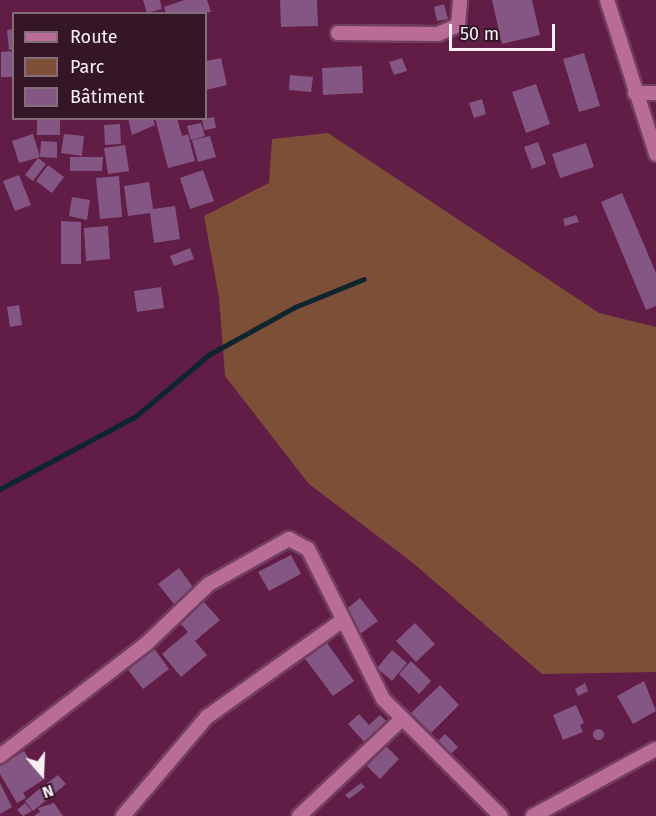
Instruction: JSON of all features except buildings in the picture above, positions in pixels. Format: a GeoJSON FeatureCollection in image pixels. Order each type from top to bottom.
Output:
{"type":"FeatureCollection","features":[{"type":"Feature","properties":{"kind":"street"},"geometry":{"type":"LineString","coordinates":[[338,33],[438,34],[458,25],[460,0]]}},
{"type":"Feature","properties":{"kind":"street"},"geometry":{"type":"LineString","coordinates":[[607,0],[656,154]]}},
{"type":"Feature","properties":{"kind":"street"},"geometry":{"type":"LineString","coordinates":[[635,93],[656,93]]}},
{"type":"Feature","properties":{"kind":"street"},"geometry":{"type":"LineString","coordinates":[[0,756],[147,643],[210,584],[289,539],[308,549],[383,699],[501,816]]}},
{"type":"Feature","properties":{"kind":"street"},"geometry":{"type":"LineString","coordinates":[[123,816],[207,717],[343,620]]}},
{"type":"Feature","properties":{"kind":"street"},"geometry":{"type":"LineString","coordinates":[[299,816],[402,719]]}},
{"type":"Feature","properties":{"kind":"street"},"geometry":{"type":"LineString","coordinates":[[533,816],[656,749]]}},
{"type":"Feature","properties":{"kind":"green space"},"geometry":{"type":"Polygon","coordinates":[[[328,133],[599,313],[656,327],[656,672],[542,674],[413,563],[309,484],[225,376],[219,297],[204,216],[269,183],[272,139],[328,133]]]}},
{"type":"Feature","properties":{"kind":"waterway"},"geometry":{"type":"LineString","coordinates":[[0,489],[136,416],[210,354],[295,307],[364,279]]}}]}
